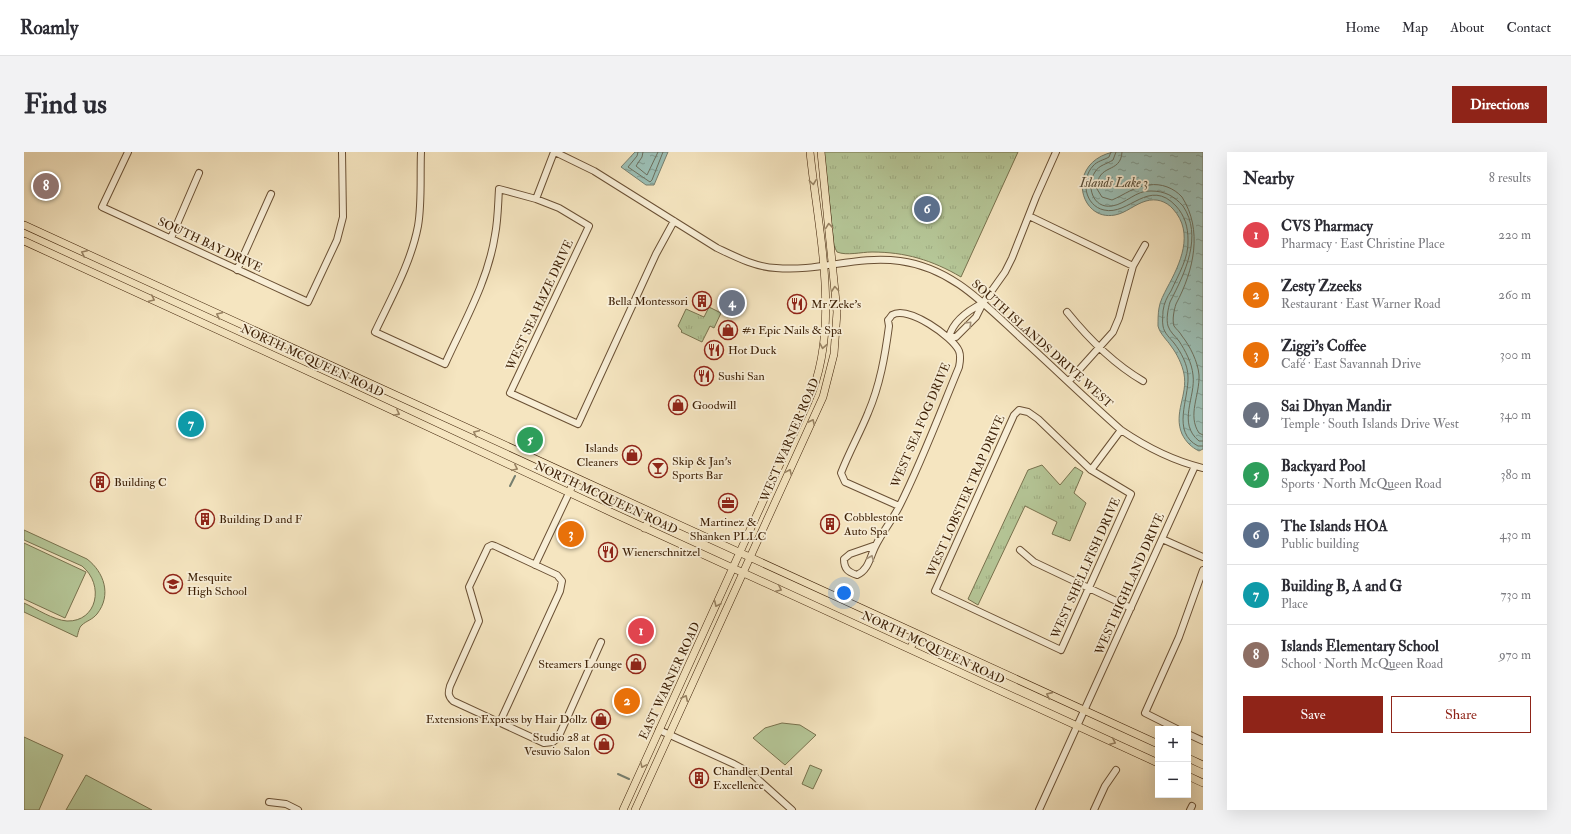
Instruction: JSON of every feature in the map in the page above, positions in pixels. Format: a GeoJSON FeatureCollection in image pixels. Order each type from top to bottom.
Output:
{"type":"FeatureCollection","features":[{"type":"Feature","properties":{"kind":"main road","name":"WEST WARNER ROAD"},"geometry":{"type":"LineString","coordinates":[[737,561],[808,402],[820,368],[825,335],[826,315],[823,266],[810,152]]}},
{"type":"Feature","properties":{"kind":"main road","name":"WEST WARNER ROAD"},"geometry":{"type":"LineString","coordinates":[[748,562],[819,406],[829,379],[834,354],[836,335],[836,306],[821,152]]}},
{"type":"Feature","properties":{"kind":"main road","name":"NORTH MCQUEEN ROAD"},"geometry":{"type":"LineString","coordinates":[[24,225],[740,554],[748,562],[917,635],[1155,743]]}},
{"type":"Feature","properties":{"kind":"main road","name":"NORTH MCQUEEN ROAD"},"geometry":{"type":"LineString","coordinates":[[24,241],[349,390],[644,528],[1156,762]]}},
{"type":"Feature","properties":{"kind":"main road"},"geometry":{"type":"LineString","coordinates":[[808,402],[819,406]]}},
{"type":"Feature","properties":{"kind":"main road"},"geometry":{"type":"LineString","coordinates":[[569,493],[575,478]]}},
{"type":"Feature","properties":{"kind":"main road"},"geometry":{"type":"LineString","coordinates":[[644,528],[654,514]]}},
{"type":"Feature","properties":{"kind":"main road","name":"EAST WARNER ROAD"},"geometry":{"type":"LineString","coordinates":[[623,810],[737,561]]}},
{"type":"Feature","properties":{"kind":"main road","name":"EAST WARNER ROAD"},"geometry":{"type":"LineString","coordinates":[[635,810],[748,562]]}},
{"type":"Feature","properties":{"kind":"main road"},"geometry":{"type":"LineString","coordinates":[[910,649],[917,635]]}},
{"type":"Feature","properties":{"kind":"main road"},"geometry":{"type":"LineString","coordinates":[[1191,759],[1203,765]]}},
{"type":"Feature","properties":{"kind":"main road"},"geometry":{"type":"LineString","coordinates":[[1191,777],[1203,783]]}},
{"type":"Feature","properties":{"kind":"street","name":"SOUTH BAY DRIVE"},"geometry":{"type":"LineString","coordinates":[[128,152],[102,207],[308,302],[337,240],[343,217],[342,152]]}},
{"type":"Feature","properties":{"kind":"street"},"geometry":{"type":"LineString","coordinates":[[421,152],[418,225],[412,249],[403,273],[376,332],[445,364],[480,289],[489,261],[496,234],[499,189],[536,199],[554,152]]}},
{"type":"Feature","properties":{"kind":"street","name":"SOUTH ISLANDS DRIVE WEST"},"geometry":{"type":"LineString","coordinates":[[554,152],[594,171],[717,248],[734,257],[758,265],[777,268],[823,266],[853,260],[877,259],[917,264],[938,271],[956,282],[983,303],[1121,430],[1142,444],[1169,456],[1203,468]]}},
{"type":"Feature","properties":{"kind":"street"},"geometry":{"type":"LineString","coordinates":[[899,506],[848,484],[842,477],[841,472],[868,414],[876,391],[883,368],[889,326],[888,320],[893,315],[904,314],[915,316],[932,325],[949,337],[951,330],[970,310],[983,303],[1005,272],[1012,258],[1028,216],[1056,152]]}},
{"type":"Feature","properties":{"kind":"street"},"geometry":{"type":"LineString","coordinates":[[171,238],[199,173]]}},
{"type":"Feature","properties":{"kind":"street"},"geometry":{"type":"LineString","coordinates":[[237,270],[271,194]]}},
{"type":"Feature","properties":{"kind":"street","name":"WEST SEA HAZE DRIVE"},"geometry":{"type":"LineString","coordinates":[[536,199],[559,208],[589,226],[510,393],[578,424],[656,254],[674,221]]}},
{"type":"Feature","properties":{"kind":"street"},"geometry":{"type":"LineString","coordinates":[[1028,216],[1133,266]]}},
{"type":"Feature","properties":{"kind":"street"},"geometry":{"type":"LineString","coordinates":[[1069,381],[1113,332],[1119,318],[1133,266],[1144,245]]}},
{"type":"Feature","properties":{"kind":"street"},"geometry":{"type":"LineString","coordinates":[[1067,312],[1078,326],[1100,347],[1126,370],[1143,381]]}},
{"type":"Feature","properties":{"kind":"street","name":"WEST SEA FOG DRIVE"},"geometry":{"type":"LineString","coordinates":[[876,545],[850,554],[844,559],[844,566],[849,572],[857,575],[862,573],[866,568],[876,545],[899,506],[931,436],[958,367],[960,352],[949,337]]}},
{"type":"Feature","properties":{"kind":"street","name":"WEST LOBSTER TRAP DRIVE"},"geometry":{"type":"LineString","coordinates":[[1061,650],[935,591],[1014,415],[1019,410],[1028,412],[1038,419],[1091,470]]}},
{"type":"Feature","properties":{"kind":"street"},"geometry":{"type":"LineString","coordinates":[[1091,470],[1121,430]]}},
{"type":"Feature","properties":{"kind":"street","name":"WEST HIGHLAND DRIVE"},"geometry":{"type":"LineString","coordinates":[[1039,810],[1195,466]]}},
{"type":"Feature","properties":{"kind":"street","name":"WEST SHELLFISH DRIVE"},"geometry":{"type":"LineString","coordinates":[[1061,650],[1131,494],[1091,470]]}},
{"type":"Feature","properties":{"kind":"street"},"geometry":{"type":"LineString","coordinates":[[535,565],[569,493]]}},
{"type":"Feature","properties":{"kind":"street"},"geometry":{"type":"LineString","coordinates":[[1162,539],[1203,557]]}},
{"type":"Feature","properties":{"kind":"street"},"geometry":{"type":"LineString","coordinates":[[500,722],[560,591],[562,581],[557,575],[492,545],[485,551],[470,583],[469,591],[479,621],[450,686],[448,692],[449,698],[544,743],[553,742],[558,738],[601,642]]}},
{"type":"Feature","properties":{"kind":"street"},"geometry":{"type":"LineString","coordinates":[[1020,550],[1034,562],[1131,608]]}},
{"type":"Feature","properties":{"kind":"street"},"geometry":{"type":"LineString","coordinates":[[1171,726],[1145,713],[1179,637],[1203,570]]}},
{"type":"Feature","properties":{"kind":"street"},"geometry":{"type":"LineString","coordinates":[[578,693],[584,696]]}},
{"type":"Feature","properties":{"kind":"street"},"geometry":{"type":"LineString","coordinates":[[659,730],[734,764],[752,774],[792,810]]}},
{"type":"Feature","properties":{"kind":"street"},"geometry":{"type":"LineString","coordinates":[[1191,735],[1203,741]]}},
{"type":"Feature","properties":{"kind":"street"},"geometry":{"type":"LineString","coordinates":[[1094,810],[1105,786],[1116,770]]}},
{"type":"Feature","properties":{"kind":"street"},"geometry":{"type":"LineString","coordinates":[[269,802],[286,804],[298,810]]}},
{"type":"Feature","properties":{"kind":"green space"},"geometry":{"type":"Polygon","coordinates":[[[824,152],[1018,152],[961,277],[940,266],[907,255],[884,252],[850,254],[837,252],[834,246],[824,152]]]}},
{"type":"Feature","properties":{"kind":"green space"},"geometry":{"type":"Polygon","coordinates":[[[709,307],[721,313],[714,328],[710,326],[702,342],[681,332],[682,331],[678,326],[686,309],[704,317],[709,307]]]}},
{"type":"Feature","properties":{"kind":"green space"},"geometry":{"type":"Polygon","coordinates":[[[1042,465],[1060,485],[1075,467],[1083,472],[1074,493],[1086,503],[1070,541],[1052,534],[1057,522],[1025,506],[978,605],[968,599],[1028,470],[1042,465]]]}},
{"type":"Feature","properties":{"kind":"green space"},"geometry":{"type":"Polygon","coordinates":[[[24,530],[87,559],[98,570],[102,577],[105,592],[102,607],[95,616],[81,626],[77,637],[24,612],[24,603],[56,619],[67,621],[77,620],[85,616],[91,609],[94,601],[94,583],[82,566],[24,540],[24,530]]]}},
{"type":"Feature","properties":{"kind":"green space"},"geometry":{"type":"Polygon","coordinates":[[[24,543],[86,572],[65,618],[24,599],[24,543]]]}},
{"type":"Feature","properties":{"kind":"green space"},"geometry":{"type":"Polygon","coordinates":[[[782,723],[800,725],[816,735],[785,765],[753,738],[765,728],[782,723]]]}},
{"type":"Feature","properties":{"kind":"green space"},"geometry":{"type":"Polygon","coordinates":[[[24,737],[63,755],[39,810],[24,810],[24,737]]]}},
{"type":"Feature","properties":{"kind":"green space"},"geometry":{"type":"Polygon","coordinates":[[[810,765],[822,770],[813,789],[802,784],[810,765]]]}},
{"type":"Feature","properties":{"kind":"green space"},"geometry":{"type":"Polygon","coordinates":[[[86,775],[152,810],[66,810],[86,775]]]}},
{"type":"Feature","properties":{"kind":"water"},"geometry":{"type":"Polygon","coordinates":[[[635,152],[668,152],[654,185],[646,185],[621,167],[635,152]]]}},
{"type":"Feature","properties":{"kind":"water","name":"Islands Lake 3"},"geometry":{"type":"Polygon","coordinates":[[[1113,152],[1203,152],[1203,449],[1199,451],[1189,444],[1182,434],[1179,419],[1185,382],[1184,374],[1177,356],[1158,326],[1158,312],[1160,303],[1177,269],[1183,248],[1183,228],[1180,218],[1173,209],[1164,202],[1157,200],[1142,202],[1115,215],[1103,215],[1093,210],[1086,201],[1082,190],[1083,179],[1088,167],[1098,158],[1113,152]]]}},
{"type":"Feature","properties":{"kind":"waterway"},"geometry":{"type":"LineString","coordinates":[[510,486],[515,476]]}},
{"type":"Feature","properties":{"kind":"waterway"},"geometry":{"type":"LineString","coordinates":[[618,774],[629,779]]}},
{"type":"Feature","properties":{"kind":"place","name":"Islands Elementary School"},"geometry":{"type":"Point","coordinates":[46,186]}},
{"type":"Feature","properties":{"kind":"place","name":"The Islands HOA"},"geometry":{"type":"Point","coordinates":[927,209]}},
{"type":"Feature","properties":{"kind":"place","name":"Bella Montessori"},"geometry":{"type":"Point","coordinates":[702,301]}},
{"type":"Feature","properties":{"kind":"place","name":"Sai Dhyan Mandir"},"geometry":{"type":"Point","coordinates":[732,303]}},
{"type":"Feature","properties":{"kind":"place","name":"Mr Zeke's"},"geometry":{"type":"Point","coordinates":[797,304]}},
{"type":"Feature","properties":{"kind":"place","name":"#1 Epic Nails & Spa"},"geometry":{"type":"Point","coordinates":[728,330]}},
{"type":"Feature","properties":{"kind":"place","name":"Hot Duck"},"geometry":{"type":"Point","coordinates":[714,350]}},
{"type":"Feature","properties":{"kind":"place","name":"Sushi San"},"geometry":{"type":"Point","coordinates":[704,376]}},
{"type":"Feature","properties":{"kind":"place","name":"Goodwill"},"geometry":{"type":"Point","coordinates":[678,405]}},
{"type":"Feature","properties":{"kind":"place","name":"Building B, A and G"},"geometry":{"type":"Point","coordinates":[191,424]}},
{"type":"Feature","properties":{"kind":"place","name":"Backyard Pool"},"geometry":{"type":"Point","coordinates":[530,440]}},
{"type":"Feature","properties":{"kind":"place","name":"Islands Cleaners"},"geometry":{"type":"Point","coordinates":[632,455]}},
{"type":"Feature","properties":{"kind":"place","name":"Skip & Jan's Sports Bar"},"geometry":{"type":"Point","coordinates":[658,468]}},
{"type":"Feature","properties":{"kind":"place","name":"Building C"},"geometry":{"type":"Point","coordinates":[100,482]}},
{"type":"Feature","properties":{"kind":"place","name":"Martinez & Shanken PLLC"},"geometry":{"type":"Point","coordinates":[728,503]}},
{"type":"Feature","properties":{"kind":"place","name":"Building D and F"},"geometry":{"type":"Point","coordinates":[205,519]}},
{"type":"Feature","properties":{"kind":"place","name":"Cobblestone Auto Spa"},"geometry":{"type":"Point","coordinates":[830,524]}},
{"type":"Feature","properties":{"kind":"place","name":"Ziggi's Coffee"},"geometry":{"type":"Point","coordinates":[571,534]}},
{"type":"Feature","properties":{"kind":"place","name":"Wienerschnitzel"},"geometry":{"type":"Point","coordinates":[608,552]}},
{"type":"Feature","properties":{"kind":"place","name":"Mesquite High School"},"geometry":{"type":"Point","coordinates":[173,584]}},
{"type":"Feature","properties":{"kind":"place","name":"CVS Pharmacy"},"geometry":{"type":"Point","coordinates":[641,631]}},
{"type":"Feature","properties":{"kind":"place","name":"Steamers Lounge"},"geometry":{"type":"Point","coordinates":[636,664]}},
{"type":"Feature","properties":{"kind":"place","name":"Zesty Zzeeks"},"geometry":{"type":"Point","coordinates":[627,701]}},
{"type":"Feature","properties":{"kind":"place","name":"Extensions Express by Hair Dollz"},"geometry":{"type":"Point","coordinates":[601,719]}},
{"type":"Feature","properties":{"kind":"place","name":"Studio 28 at Vesuvio Salon"},"geometry":{"type":"Point","coordinates":[604,744]}},
{"type":"Feature","properties":{"kind":"place","name":"Chandler Dental Excellence"},"geometry":{"type":"Point","coordinates":[699,778]}}]}
